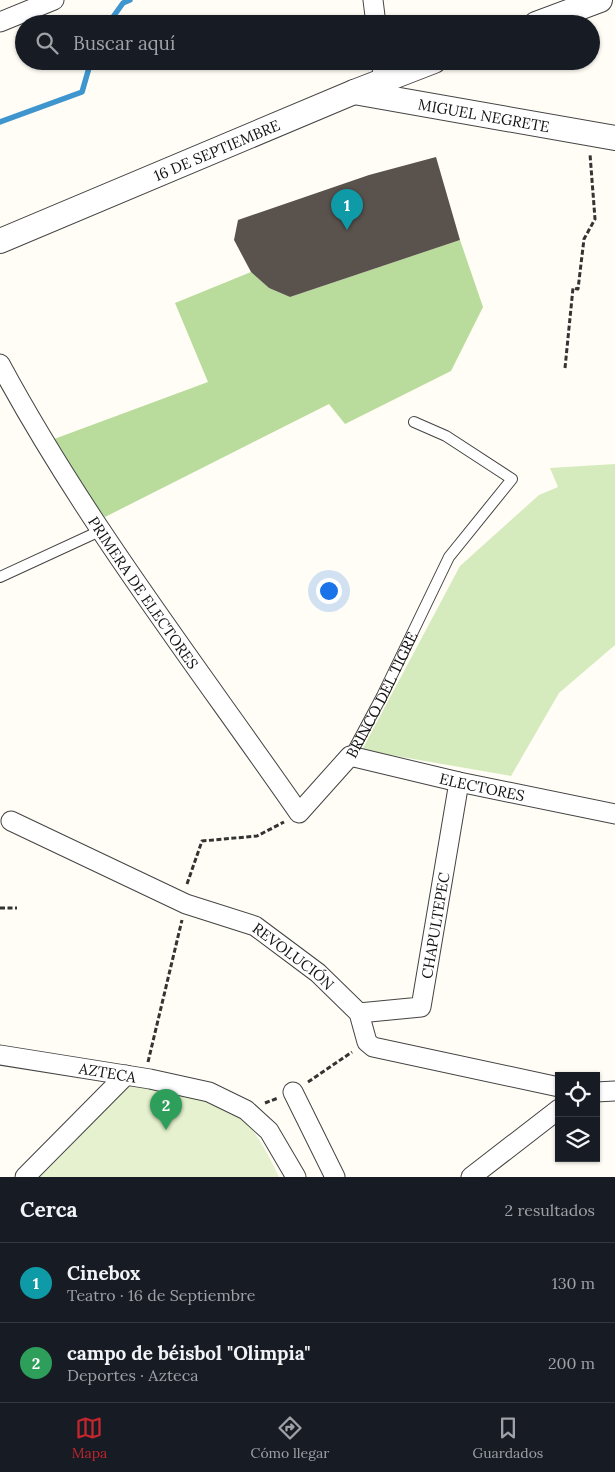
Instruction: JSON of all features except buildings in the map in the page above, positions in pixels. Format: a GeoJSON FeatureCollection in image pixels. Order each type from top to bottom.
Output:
{"type":"FeatureCollection","features":[{"type":"Feature","properties":{"kind":"street"},"geometry":{"type":"LineString","coordinates":[[17,15],[54,0]]}},
{"type":"Feature","properties":{"kind":"street"},"geometry":{"type":"LineString","coordinates":[[373,0],[375,15]]}},
{"type":"Feature","properties":{"kind":"street"},"geometry":{"type":"LineString","coordinates":[[560,15],[600,0]]}},
{"type":"Feature","properties":{"kind":"street"},"geometry":{"type":"LineString","coordinates":[[0,22],[15,16]]}},
{"type":"Feature","properties":{"kind":"street","name":"16 DE SEPTIEMBRE"},"geometry":{"type":"LineString","coordinates":[[0,241],[354,92],[382,71]]}},
{"type":"Feature","properties":{"kind":"street","name":"MIGUEL NEGRETE"},"geometry":{"type":"LineString","coordinates":[[354,92],[615,138]]}},
{"type":"Feature","properties":{"kind":"street","name":"PRIMERA DE ELECTORES"},"geometry":{"type":"LineString","coordinates":[[0,364],[23,407],[102,530],[300,813]]}},
{"type":"Feature","properties":{"kind":"street","name":"ELECTORES"},"geometry":{"type":"LineString","coordinates":[[350,756],[459,782],[615,814]]}},
{"type":"Feature","properties":{"kind":"street","name":"BRINCO DEL TIGRE"},"geometry":{"type":"LineString","coordinates":[[300,813],[350,756]]}},
{"type":"Feature","properties":{"kind":"street","name":"CHAPULTEPEC"},"geometry":{"type":"LineString","coordinates":[[359,1013],[421,1008],[459,782]]}},
{"type":"Feature","properties":{"kind":"street","name":"REVOLUCIÓN"},"geometry":{"type":"LineString","coordinates":[[11,821],[186,904],[255,926],[318,973],[359,1013]]}},
{"type":"Feature","properties":{"kind":"street"},"geometry":{"type":"LineString","coordinates":[[359,1013],[367,1042],[373,1047],[555,1086]]}},
{"type":"Feature","properties":{"kind":"street","name":"AZTECA"},"geometry":{"type":"LineString","coordinates":[[0,1055],[135,1077],[209,1092],[246,1110],[269,1131],[296,1177]]}},
{"type":"Feature","properties":{"kind":"street"},"geometry":{"type":"LineString","coordinates":[[25,1177],[135,1077]]}},
{"type":"Feature","properties":{"kind":"street"},"geometry":{"type":"LineString","coordinates":[[293,1092],[335,1177]]}},
{"type":"Feature","properties":{"kind":"street"},"geometry":{"type":"LineString","coordinates":[[600,1092],[615,1092]]}},
{"type":"Feature","properties":{"kind":"street"},"geometry":{"type":"LineString","coordinates":[[471,1177],[555,1113]]}},
{"type":"Feature","properties":{"kind":"lane","name":"BRINCO DEL TIGRE"},"geometry":{"type":"LineString","coordinates":[[350,756],[382,696],[449,557],[512,480],[446,436],[414,422]]}},
{"type":"Feature","properties":{"kind":"lane"},"geometry":{"type":"LineString","coordinates":[[0,577],[102,530]]}},
{"type":"Feature","properties":{"kind":"path"},"geometry":{"type":"LineString","coordinates":[[565,368],[573,288],[578,288],[584,239],[595,219],[588,133]]}},
{"type":"Feature","properties":{"kind":"path"},"geometry":{"type":"LineString","coordinates":[[135,1077],[186,904],[185,890],[202,841],[257,836],[300,813]]}},
{"type":"Feature","properties":{"kind":"path"},"geometry":{"type":"LineString","coordinates":[[0,908],[17,908]]}},
{"type":"Feature","properties":{"kind":"green space"},"geometry":{"type":"Polygon","coordinates":[[[460,240],[483,307],[451,371],[345,424],[329,404],[105,517],[46,442],[208,382],[175,303],[251,272],[269,288],[290,297],[460,240]]]}},
{"type":"Feature","properties":{"kind":"green space"},"geometry":{"type":"Polygon","coordinates":[[[615,464],[615,645],[559,693],[511,776],[362,750],[460,566],[539,495],[558,487],[550,468],[615,464]]]}},
{"type":"Feature","properties":{"kind":"green space"},"geometry":{"type":"Polygon","coordinates":[[[129,1079],[198,1094],[236,1113],[255,1134],[279,1177],[39,1177],[129,1079]]]}},
{"type":"Feature","properties":{"kind":"waterway"},"geometry":{"type":"LineString","coordinates":[[114,15],[123,3],[130,0]]}},
{"type":"Feature","properties":{"kind":"waterway"},"geometry":{"type":"LineString","coordinates":[[0,122],[82,92],[88,70]]}},
{"type":"Feature","properties":{"kind":"place","name":"Cinebox"},"geometry":{"type":"Point","coordinates":[347,230]}},
{"type":"Feature","properties":{"kind":"place","name":"campo de béisbol \"Olimpia\""},"geometry":{"type":"Point","coordinates":[166,1130]}}]}
